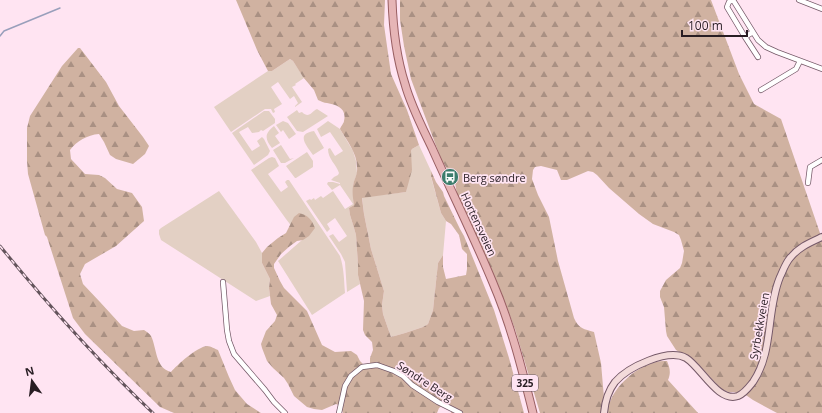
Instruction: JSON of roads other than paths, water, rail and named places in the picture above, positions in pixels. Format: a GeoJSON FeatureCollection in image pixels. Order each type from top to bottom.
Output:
{"type":"FeatureCollection","features":[{"type":"Feature","properties":{"kind":"main road","name":"Hortensveien"},"geometry":{"type":"LineString","coordinates":[[392,0],[394,36],[405,85],[419,120],[501,302],[515,346],[532,412]]}},
{"type":"Feature","properties":{"kind":"main road","name":"Syrbekkveien"},"geometry":{"type":"LineString","coordinates":[[604,413],[611,388],[620,378],[636,367],[664,356],[677,355],[692,362],[724,395],[738,396],[746,391],[754,381],[764,360],[774,297],[784,268],[788,260],[798,249],[822,237]]}},
{"type":"Feature","properties":{"kind":"street"},"geometry":{"type":"LineString","coordinates":[[758,57],[727,7],[729,2],[733,0],[758,40],[766,47],[822,69]]}},
{"type":"Feature","properties":{"kind":"street"},"geometry":{"type":"LineString","coordinates":[[799,0],[822,9]]}},
{"type":"Feature","properties":{"kind":"street"},"geometry":{"type":"LineString","coordinates":[[745,37],[753,32]]}},
{"type":"Feature","properties":{"kind":"street"},"geometry":{"type":"LineString","coordinates":[[761,90],[796,69],[800,61]]}},
{"type":"Feature","properties":{"kind":"street"},"geometry":{"type":"LineString","coordinates":[[808,183],[810,167],[822,160]]}},
{"type":"Feature","properties":{"kind":"street"},"geometry":{"type":"LineString","coordinates":[[223,282],[227,330],[234,354],[285,413]]}},
{"type":"Feature","properties":{"kind":"street","name":"Søndre Berg"},"geometry":{"type":"LineString","coordinates":[[339,413],[346,386],[351,376],[362,367],[377,365],[403,376],[412,385],[438,402],[460,413]]}},
{"type":"Feature","properties":{"kind":"waterway"},"geometry":{"type":"LineString","coordinates":[[0,36],[4,31],[60,8]]}},
{"type":"Feature","properties":{"kind":"railway"},"geometry":{"type":"LineString","coordinates":[[0,246],[36,290],[74,332],[153,413]]}},
{"type":"Feature","properties":{"kind":"place","name":"Berg søndre"},"geometry":{"type":"Point","coordinates":[450,177]}}]}
